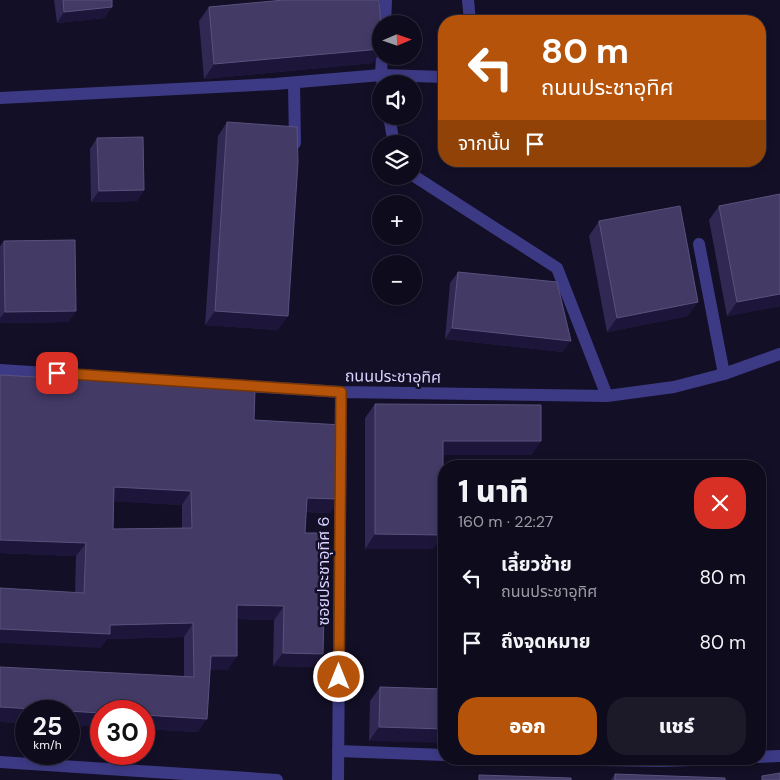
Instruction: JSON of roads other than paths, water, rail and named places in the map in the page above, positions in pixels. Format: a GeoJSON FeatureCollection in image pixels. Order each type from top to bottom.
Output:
{"type":"FeatureCollection","features":[{"type":"Feature","properties":{"kind":"street"},"geometry":{"type":"LineString","coordinates":[[385,15],[386,0]]}},
{"type":"Feature","properties":{"kind":"street"},"geometry":{"type":"LineString","coordinates":[[468,0],[469,15]]}},
{"type":"Feature","properties":{"kind":"street"},"geometry":{"type":"LineString","coordinates":[[422,78],[438,77]]}},
{"type":"Feature","properties":{"kind":"street"},"geometry":{"type":"LineString","coordinates":[[0,98],[372,79]]}},
{"type":"Feature","properties":{"kind":"street"},"geometry":{"type":"LineString","coordinates":[[294,82],[295,157]]}},
{"type":"Feature","properties":{"kind":"street"},"geometry":{"type":"LineString","coordinates":[[422,181],[557,268],[607,396]]}},
{"type":"Feature","properties":{"kind":"street"},"geometry":{"type":"LineString","coordinates":[[698,244],[724,374]]}},
{"type":"Feature","properties":{"kind":"street","name":"ถนนประชาอุทิศ"},"geometry":{"type":"LineString","coordinates":[[0,370],[341,392],[607,396],[674,387],[724,374],[780,354]]}},
{"type":"Feature","properties":{"kind":"street","name":"ซอยประชาอุทิศ 6"},"geometry":{"type":"LineString","coordinates":[[338,780],[341,392]]}},
{"type":"Feature","properties":{"kind":"street"},"geometry":{"type":"LineString","coordinates":[[338,751],[438,755]]}},
{"type":"Feature","properties":{"kind":"street"},"geometry":{"type":"LineString","coordinates":[[766,757],[780,756]]}},
{"type":"Feature","properties":{"kind":"street"},"geometry":{"type":"LineString","coordinates":[[0,762],[277,780]]}}]}
